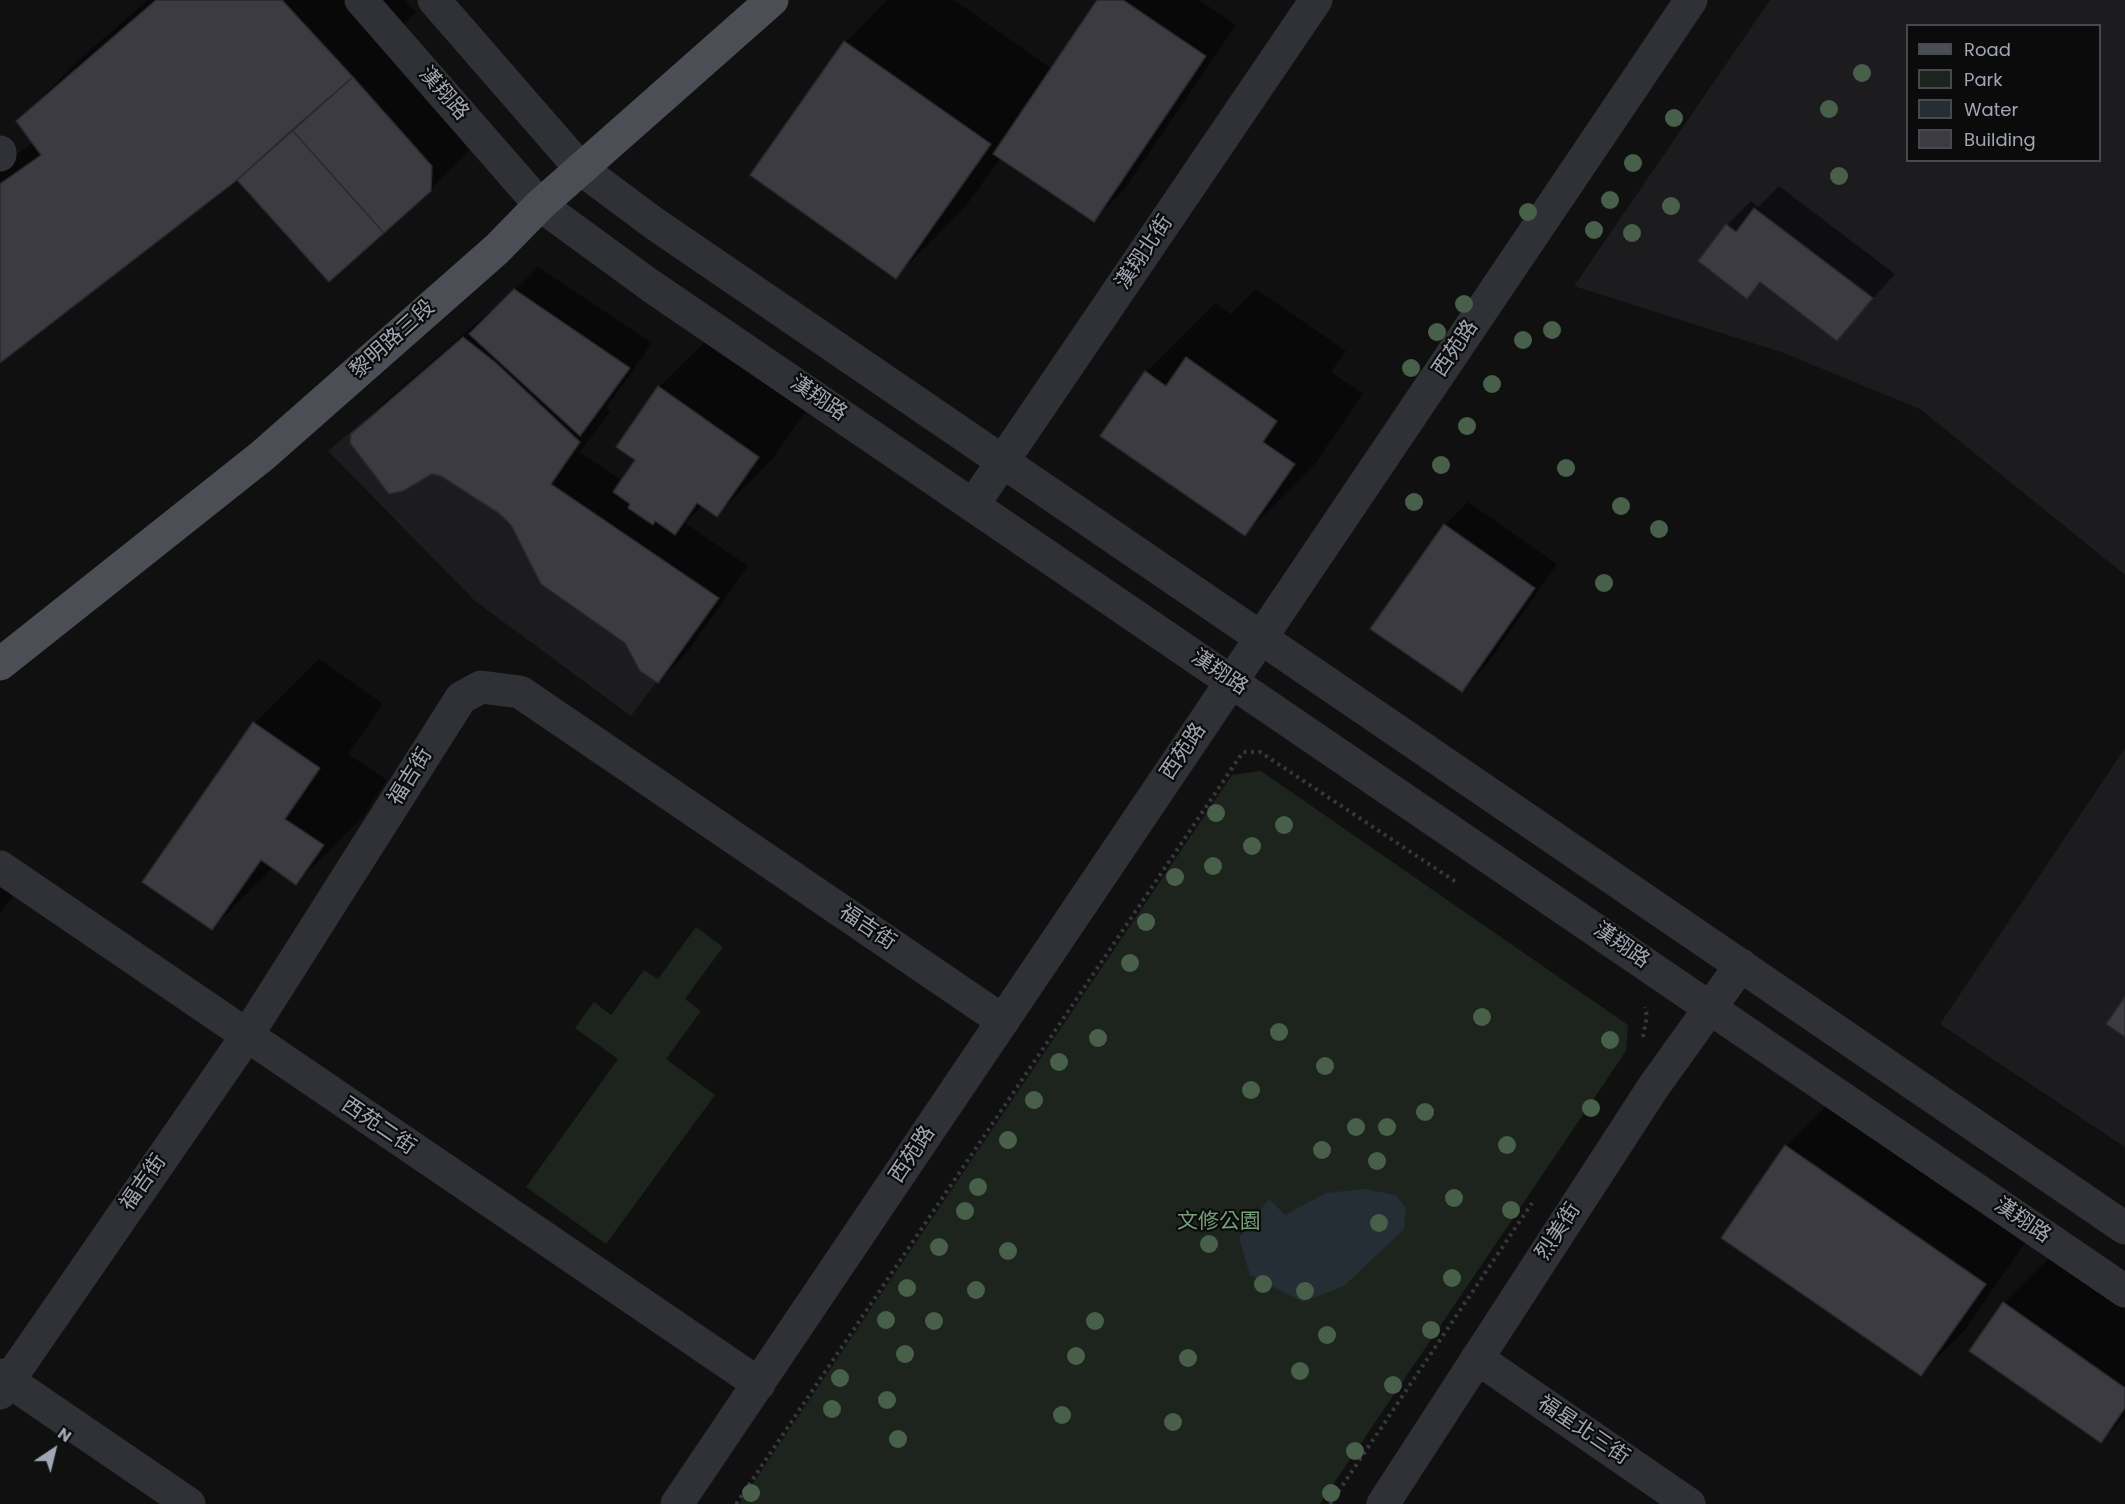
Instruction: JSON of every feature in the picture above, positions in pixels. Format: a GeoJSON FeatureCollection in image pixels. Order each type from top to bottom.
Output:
{"type":"FeatureCollection","features":[{"type":"Feature","properties":{"kind":"main road","name":"黎明路三段"},"geometry":{"type":"LineString","coordinates":[[0,664],[262,456],[497,249],[540,205],[772,0]]}},
{"type":"Feature","properties":{"kind":"street","name":"漢翔路"},"geometry":{"type":"LineString","coordinates":[[361,0],[540,205],[651,286],[2125,1291]]}},
{"type":"Feature","properties":{"kind":"street"},"geometry":{"type":"LineString","coordinates":[[434,0],[581,169],[655,224],[2125,1228]]}},
{"type":"Feature","properties":{"kind":"street","name":"漢翔北街"},"geometry":{"type":"LineString","coordinates":[[974,505],[1316,0]]}},
{"type":"Feature","properties":{"kind":"street","name":"西苑路"},"geometry":{"type":"LineString","coordinates":[[677,1504],[1691,0]]}},
{"type":"Feature","properties":{"kind":"street","name":"福吉街"},"geometry":{"type":"LineString","coordinates":[[3,1383],[246,1037],[461,698],[481,687],[520,692],[1003,1020]]}},
{"type":"Feature","properties":{"kind":"street","name":"西苑二街"},"geometry":{"type":"LineString","coordinates":[[0,867],[246,1037],[759,1384]]}},
{"type":"Feature","properties":{"kind":"street","name":"烈美街"},"geometry":{"type":"LineString","coordinates":[[1383,1504],[1654,1086],[1708,1007],[1741,965]]}},
{"type":"Feature","properties":{"kind":"street","name":"福星北三街"},"geometry":{"type":"LineString","coordinates":[[1477,1358],[1689,1504]]}},
{"type":"Feature","properties":{"kind":"street"},"geometry":{"type":"LineString","coordinates":[[3,1383],[189,1504]]}},
{"type":"Feature","properties":{"kind":"path"},"geometry":{"type":"LineString","coordinates":[[736,1504],[1243,752],[1260,752],[1457,882]]}},
{"type":"Feature","properties":{"kind":"path"},"geometry":{"type":"LineString","coordinates":[[1637,1045],[1644,1035],[1647,1016],[1644,1006]]}},
{"type":"Feature","properties":{"kind":"path"},"geometry":{"type":"LineString","coordinates":[[1330,1504],[1537,1195]]}},
{"type":"Feature","properties":{"kind":"shaded area"},"geometry":{"type":"Polygon","coordinates":[[[1770,0],[2125,0],[2125,575],[1920,409],[1781,352],[1574,286],[1770,0]]]}},
{"type":"Feature","properties":{"kind":"shaded area"},"geometry":{"type":"Polygon","coordinates":[[[463,337],[495,362],[580,442],[551,484],[719,598],[631,716],[475,601],[328,451],[463,337]]]}},
{"type":"Feature","properties":{"kind":"shaded area"},"geometry":{"type":"Polygon","coordinates":[[[2125,748],[2125,1147],[1940,1024],[2125,748]]]}},
{"type":"Feature","properties":{"kind":"green space","name":"文修公園"},"geometry":{"type":"Polygon","coordinates":[[[1261,771],[1628,1025],[1626,1051],[1320,1504],[739,1504],[1232,775],[1261,771]]]}},
{"type":"Feature","properties":{"kind":"green space"},"geometry":{"type":"Polygon","coordinates":[[[696,927],[723,947],[685,999],[701,1011],[666,1059],[715,1095],[606,1244],[526,1187],[618,1059],[575,1028],[594,1002],[611,1015],[644,970],[658,979],[696,927]]]}},
{"type":"Feature","properties":{"kind":"water"},"geometry":{"type":"Polygon","coordinates":[[[1364,1189],[1396,1195],[1406,1208],[1404,1229],[1344,1286],[1303,1302],[1250,1275],[1239,1238],[1269,1199],[1285,1215],[1326,1193],[1364,1189]]]}},
{"type":"Feature","properties":{"kind":"building"},"geometry":{"type":"Polygon","coordinates":[[[156,0],[282,0],[353,77],[237,180],[0,363],[0,184],[41,155],[16,121],[156,0]]]}},
{"type":"Feature","properties":{"kind":"building"},"geometry":{"type":"Polygon","coordinates":[[[1097,0],[1123,0],[1206,56],[1094,222],[993,154],[1097,0]]]}},
{"type":"Feature","properties":{"kind":"building"},"geometry":{"type":"Polygon","coordinates":[[[844,41],[991,144],[896,279],[750,175],[844,41]]]}},
{"type":"Feature","properties":{"kind":"building"},"geometry":{"type":"Polygon","coordinates":[[[353,77],[432,166],[431,191],[384,233],[292,130],[353,77]]]}},
{"type":"Feature","properties":{"kind":"building"},"geometry":{"type":"Polygon","coordinates":[[[292,130],[384,233],[329,282],[237,180],[292,130]]]}},
{"type":"Feature","properties":{"kind":"building"},"geometry":{"type":"Polygon","coordinates":[[[1754,208],[1873,298],[1837,341],[1760,282],[1747,299],[1698,261],[1726,224],[1736,232],[1754,208]]]}},
{"type":"Feature","properties":{"kind":"building"},"geometry":{"type":"Polygon","coordinates":[[[514,289],[630,368],[580,436],[469,334],[514,289]]]}},
{"type":"Feature","properties":{"kind":"building"},"geometry":{"type":"Polygon","coordinates":[[[463,337],[495,362],[580,442],[551,484],[719,598],[658,683],[640,671],[625,643],[541,584],[511,525],[500,514],[441,476],[432,474],[403,491],[389,494],[350,443],[351,434],[463,337]]]}},
{"type":"Feature","properties":{"kind":"building"},"geometry":{"type":"Polygon","coordinates":[[[1186,357],[1277,421],[1263,442],[1295,464],[1245,536],[1100,436],[1145,371],[1166,386],[1186,357]]]}},
{"type":"Feature","properties":{"kind":"building"},"geometry":{"type":"Polygon","coordinates":[[[658,386],[759,457],[717,517],[697,503],[675,535],[655,521],[653,525],[628,508],[630,504],[613,492],[635,460],[616,447],[658,386]]]}},
{"type":"Feature","properties":{"kind":"building"},"geometry":{"type":"Polygon","coordinates":[[[1444,524],[1535,588],[1462,692],[1370,629],[1444,524]]]}},
{"type":"Feature","properties":{"kind":"building"},"geometry":{"type":"Polygon","coordinates":[[[253,722],[320,768],[285,819],[324,845],[296,885],[261,860],[212,930],[142,882],[253,722]]]}},
{"type":"Feature","properties":{"kind":"building"},"geometry":{"type":"Polygon","coordinates":[[[2125,997],[2125,1037],[2106,1024],[2125,997]]]}},
{"type":"Feature","properties":{"kind":"building"},"geometry":{"type":"Polygon","coordinates":[[[1785,1145],[1986,1284],[1921,1376],[1721,1238],[1785,1145]]]}},
{"type":"Feature","properties":{"kind":"building"},"geometry":{"type":"Polygon","coordinates":[[[2003,1302],[2125,1388],[2125,1408],[2101,1443],[1969,1351],[2003,1302]]]}}]}
